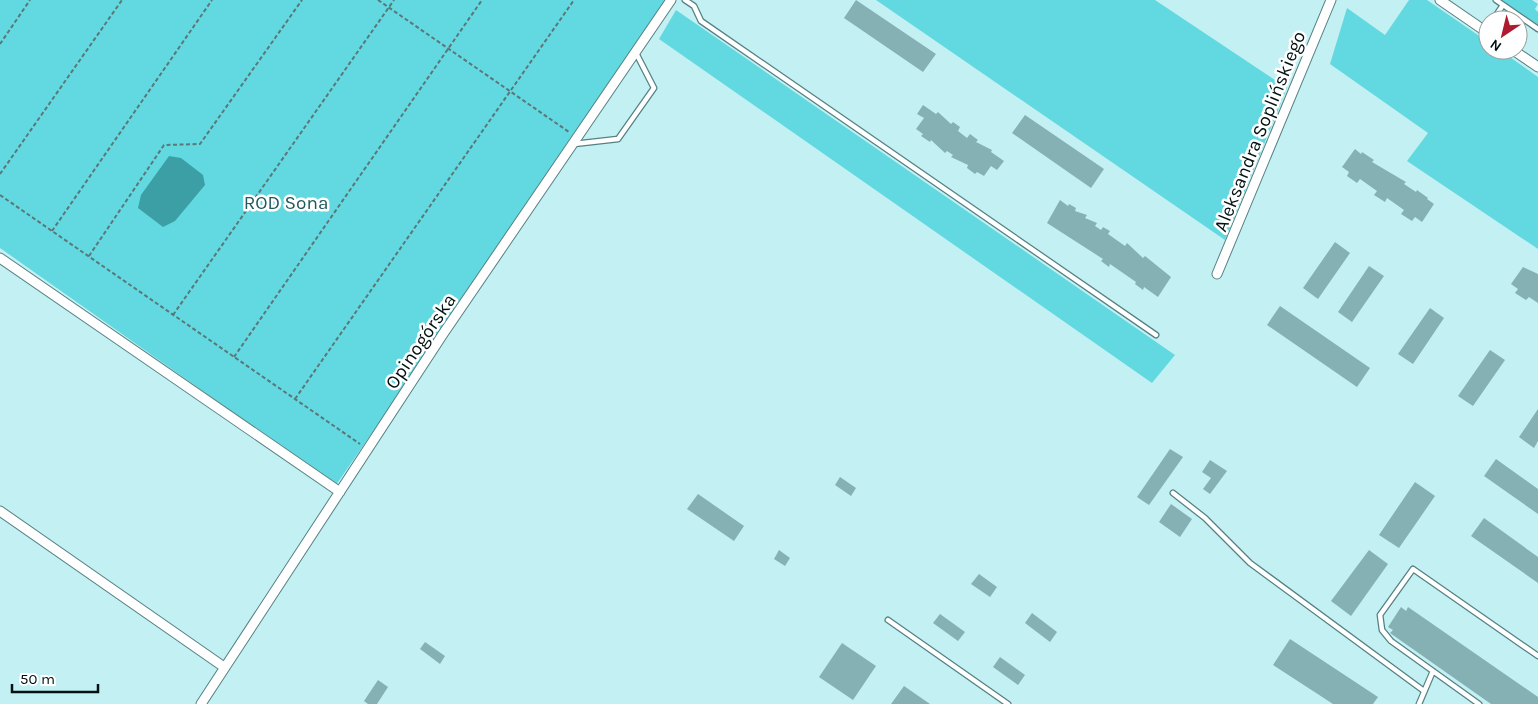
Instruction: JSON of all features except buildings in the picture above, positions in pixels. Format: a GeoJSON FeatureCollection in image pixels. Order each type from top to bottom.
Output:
{"type":"FeatureCollection","features":[{"type":"Feature","properties":{"kind":"street","name":"Opinogórska"},"geometry":{"type":"LineString","coordinates":[[201,704],[443,334],[671,0]]}},
{"type":"Feature","properties":{"kind":"street","name":"Aleksandra Soplińskiego"},"geometry":{"type":"LineString","coordinates":[[1217,274],[1330,0]]}},
{"type":"Feature","properties":{"kind":"street"},"geometry":{"type":"LineString","coordinates":[[1440,0],[1478,24]]}},
{"type":"Feature","properties":{"kind":"street"},"geometry":{"type":"LineString","coordinates":[[1527,60],[1538,68]]}},
{"type":"Feature","properties":{"kind":"street"},"geometry":{"type":"LineString","coordinates":[[0,258],[340,492]]}},
{"type":"Feature","properties":{"kind":"street"},"geometry":{"type":"LineString","coordinates":[[0,510],[224,667]]}},
{"type":"Feature","properties":{"kind":"lane"},"geometry":{"type":"LineString","coordinates":[[685,0],[694,6],[701,21],[1156,335]]}},
{"type":"Feature","properties":{"kind":"lane"},"geometry":{"type":"LineString","coordinates":[[1496,0],[1538,29]]}},
{"type":"Feature","properties":{"kind":"lane"},"geometry":{"type":"LineString","coordinates":[[1500,10],[1503,5]]}},
{"type":"Feature","properties":{"kind":"lane"},"geometry":{"type":"LineString","coordinates":[[576,141],[618,139],[654,88],[636,51]]}},
{"type":"Feature","properties":{"kind":"lane"},"geometry":{"type":"LineString","coordinates":[[1173,493],[1206,518],[1250,563],[1424,691]]}},
{"type":"Feature","properties":{"kind":"lane"},"geometry":{"type":"LineString","coordinates":[[1479,704],[1391,641],[1382,630],[1380,615],[1413,569],[1538,656]]}},
{"type":"Feature","properties":{"kind":"lane"},"geometry":{"type":"LineString","coordinates":[[888,620],[1008,704]]}},
{"type":"Feature","properties":{"kind":"lane"},"geometry":{"type":"LineString","coordinates":[[1419,704],[1432,671]]}},
{"type":"Feature","properties":{"kind":"path"},"geometry":{"type":"LineString","coordinates":[[0,44],[30,0]]}},
{"type":"Feature","properties":{"kind":"path"},"geometry":{"type":"LineString","coordinates":[[0,174],[122,0]]}},
{"type":"Feature","properties":{"kind":"path"},"geometry":{"type":"LineString","coordinates":[[52,231],[212,0]]}},
{"type":"Feature","properties":{"kind":"path"},"geometry":{"type":"LineString","coordinates":[[89,256],[164,145],[200,144],[302,0]]}},
{"type":"Feature","properties":{"kind":"path"},"geometry":{"type":"LineString","coordinates":[[378,0],[576,141]]}},
{"type":"Feature","properties":{"kind":"path"},"geometry":{"type":"LineString","coordinates":[[173,315],[394,0]]}},
{"type":"Feature","properties":{"kind":"path"},"geometry":{"type":"LineString","coordinates":[[234,357],[482,0]]}},
{"type":"Feature","properties":{"kind":"path"},"geometry":{"type":"LineString","coordinates":[[295,399],[511,93],[574,0]]}},
{"type":"Feature","properties":{"kind":"path"},"geometry":{"type":"LineString","coordinates":[[0,195],[368,450]]}},
{"type":"Feature","properties":{"kind":"green space","name":"ROD Sona"},"geometry":{"type":"Polygon","coordinates":[[[0,0],[670,0],[336,485],[0,248],[0,0]]]}},
{"type":"Feature","properties":{"kind":"green space"},"geometry":{"type":"Polygon","coordinates":[[[876,0],[1155,0],[1287,88],[1225,240],[876,0]]]}},
{"type":"Feature","properties":{"kind":"green space"},"geometry":{"type":"Polygon","coordinates":[[[1409,0],[1427,0],[1478,35],[1478,60],[1514,60],[1538,77],[1538,249],[1407,161],[1428,133],[1330,64],[1347,8],[1385,35],[1409,0]]]}},
{"type":"Feature","properties":{"kind":"green space"},"geometry":{"type":"Polygon","coordinates":[[[1501,0],[1532,0],[1538,4],[1535,9],[1538,12],[1538,25],[1528,20],[1528,10],[1515,10],[1501,0]]]}},
{"type":"Feature","properties":{"kind":"green space"},"geometry":{"type":"Polygon","coordinates":[[[676,10],[1175,355],[1152,383],[659,39],[676,10]]]}},
{"type":"Feature","properties":{"kind":"shaded area"},"geometry":{"type":"Polygon","coordinates":[[[169,156],[181,158],[203,175],[205,185],[175,221],[163,227],[138,208],[141,195],[169,156]]]}}]}
